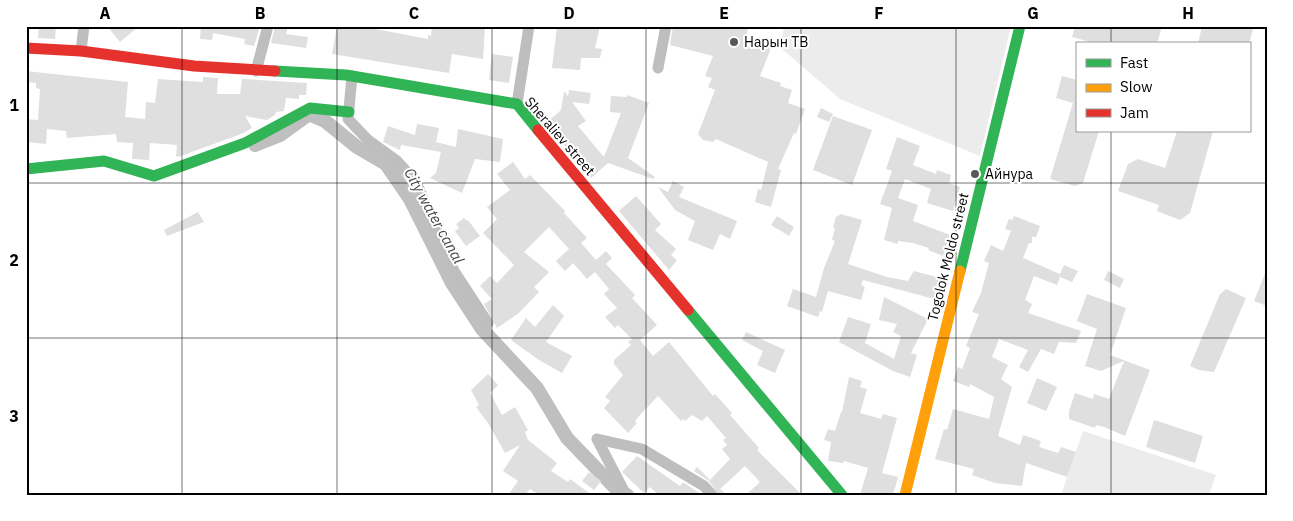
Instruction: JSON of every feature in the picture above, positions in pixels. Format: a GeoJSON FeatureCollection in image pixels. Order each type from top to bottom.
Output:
{"type":"FeatureCollection","features":[{"type":"Feature","properties":{"kind":"street"},"geometry":{"type":"LineString","coordinates":[[81,51],[84,26]]}},
{"type":"Feature","properties":{"kind":"street"},"geometry":{"type":"LineString","coordinates":[[256,71],[268,26]]}},
{"type":"Feature","properties":{"kind":"street"},"geometry":{"type":"LineString","coordinates":[[516,104],[529,26]]}},
{"type":"Feature","properties":{"kind":"street"},"geometry":{"type":"LineString","coordinates":[[658,68],[666,26]]}},
{"type":"Feature","properties":{"kind":"street","name":"Togolok Moldo street"},"geometry":{"type":"LineString","coordinates":[[905,495],[1020,26]]}},
{"type":"Feature","properties":{"kind":"street","name":"Sheraliev street"},"geometry":{"type":"LineString","coordinates":[[26,48],[81,51],[194,66],[352,76],[516,104],[838,490]]}},
{"type":"Feature","properties":{"kind":"street"},"geometry":{"type":"LineString","coordinates":[[352,76],[348,119],[368,140],[397,161],[416,182],[454,270],[488,323]]}},
{"type":"Feature","properties":{"kind":"street"},"geometry":{"type":"LineString","coordinates":[[26,169],[104,161],[154,176],[245,143],[310,108],[349,112]]}},
{"type":"Feature","properties":{"kind":"street"},"geometry":{"type":"LineString","coordinates":[[625,494],[597,438],[642,449],[704,486],[712,495]]}},
{"type":"Feature","properties":{"kind":"street"},"geometry":{"type":"LineString","coordinates":[[825,495],[838,490]]}},
{"type":"Feature","properties":{"kind":"shaded area"},"geometry":{"type":"Polygon","coordinates":[[[784,26],[1011,26],[980,156],[840,99],[781,48],[784,26]]]}},
{"type":"Feature","properties":{"kind":"shaded area"},"geometry":{"type":"Polygon","coordinates":[[[1083,431],[1216,475],[1209,495],[1061,495],[1083,431]]]}},
{"type":"Feature","properties":{"kind":"building"},"geometry":{"type":"Polygon","coordinates":[[[39,26],[56,26],[55,39],[38,38],[39,26]]]}},
{"type":"Feature","properties":{"kind":"building"},"geometry":{"type":"Polygon","coordinates":[[[107,26],[139,26],[120,42],[107,26]]]}},
{"type":"Feature","properties":{"kind":"building"},"geometry":{"type":"Polygon","coordinates":[[[201,26],[260,26],[254,46],[244,44],[245,39],[213,33],[212,40],[200,39],[201,26]]]}},
{"type":"Feature","properties":{"kind":"building"},"geometry":{"type":"Polygon","coordinates":[[[275,26],[288,26],[286,34],[308,37],[306,48],[271,43],[275,26]]]}},
{"type":"Feature","properties":{"kind":"building"},"geometry":{"type":"Polygon","coordinates":[[[337,26],[370,26],[370,28],[428,39],[428,35],[431,36],[432,26],[485,26],[483,59],[452,54],[449,73],[332,54],[337,26]]]}},
{"type":"Feature","properties":{"kind":"building"},"geometry":{"type":"Polygon","coordinates":[[[557,26],[600,26],[595,48],[602,49],[600,58],[581,58],[580,70],[552,68],[557,26]]]}},
{"type":"Feature","properties":{"kind":"building"},"geometry":{"type":"Polygon","coordinates":[[[673,26],[748,26],[746,45],[771,48],[760,76],[781,83],[780,86],[792,90],[788,103],[805,109],[796,134],[794,133],[778,169],[781,170],[771,207],[755,202],[758,189],[761,190],[768,162],[716,139],[713,142],[703,140],[698,134],[715,90],[708,87],[712,78],[705,76],[713,56],[670,45],[673,26]]]}},
{"type":"Feature","properties":{"kind":"building"},"geometry":{"type":"Polygon","coordinates":[[[1075,26],[1162,26],[1158,42],[1091,42],[1072,37],[1075,26]]]}},
{"type":"Feature","properties":{"kind":"building"},"geometry":{"type":"Polygon","coordinates":[[[1202,26],[1254,26],[1250,42],[1198,42],[1202,26]]]}},
{"type":"Feature","properties":{"kind":"building"},"geometry":{"type":"Polygon","coordinates":[[[492,54],[513,57],[509,83],[489,80],[492,54]]]}},
{"type":"Feature","properties":{"kind":"building"},"geometry":{"type":"Polygon","coordinates":[[[26,71],[128,82],[125,117],[145,119],[146,102],[155,103],[158,79],[203,82],[203,77],[218,78],[217,94],[240,94],[242,79],[307,83],[306,95],[299,95],[299,99],[286,98],[284,111],[276,112],[275,115],[267,120],[245,116],[252,128],[241,134],[178,157],[176,156],[177,145],[150,143],[149,160],[132,159],[133,143],[117,142],[116,134],[67,138],[66,131],[47,129],[46,144],[26,142],[26,119],[38,120],[40,89],[36,88],[36,83],[26,82],[26,71]]]}},
{"type":"Feature","properties":{"kind":"building"},"geometry":{"type":"Polygon","coordinates":[[[1062,76],[1076,80],[1076,132],[1099,132],[1083,183],[1075,186],[1050,179],[1073,103],[1056,98],[1062,76]]]}},
{"type":"Feature","properties":{"kind":"building"},"geometry":{"type":"Polygon","coordinates":[[[569,90],[591,93],[589,104],[572,102],[586,121],[578,126],[604,157],[621,113],[610,112],[611,96],[627,97],[627,95],[649,103],[628,158],[655,177],[653,179],[608,163],[591,178],[546,123],[561,110],[564,91],[568,96],[569,90]]]}},
{"type":"Feature","properties":{"kind":"building"},"geometry":{"type":"Polygon","coordinates":[[[821,108],[833,114],[829,122],[817,117],[821,108]]]}},
{"type":"Feature","properties":{"kind":"building"},"geometry":{"type":"Polygon","coordinates":[[[833,116],[872,130],[852,185],[813,170],[833,116]]]}},
{"type":"Feature","properties":{"kind":"building"},"geometry":{"type":"Polygon","coordinates":[[[417,124],[439,128],[436,142],[456,147],[458,129],[503,139],[500,162],[475,159],[462,193],[430,178],[436,173],[441,152],[401,145],[400,150],[383,142],[388,126],[415,135],[417,124]]]}},
{"type":"Feature","properties":{"kind":"building"},"geometry":{"type":"Polygon","coordinates":[[[1177,132],[1213,132],[1190,213],[1180,220],[1157,211],[1159,205],[1118,191],[1128,164],[1138,159],[1165,168],[1177,132]]]}},
{"type":"Feature","properties":{"kind":"building"},"geometry":{"type":"Polygon","coordinates":[[[897,137],[920,146],[913,165],[936,174],[937,170],[951,175],[949,183],[960,187],[953,211],[927,203],[931,189],[905,179],[898,198],[918,205],[913,221],[950,235],[943,256],[928,250],[929,248],[913,243],[898,241],[898,244],[884,240],[892,208],[880,204],[892,171],[886,169],[897,137]]]}},
{"type":"Feature","properties":{"kind":"building"},"geometry":{"type":"Polygon","coordinates":[[[513,162],[525,179],[530,175],[565,211],[564,213],[587,238],[581,243],[596,260],[606,251],[612,258],[606,264],[635,295],[632,298],[657,325],[640,340],[653,356],[669,342],[713,396],[715,394],[732,413],[730,415],[759,448],[757,450],[802,495],[746,495],[760,482],[745,466],[720,489],[727,495],[719,495],[709,481],[694,471],[697,467],[710,480],[730,459],[722,449],[727,445],[723,440],[726,438],[707,416],[702,421],[692,415],[685,421],[683,419],[681,421],[658,396],[635,421],[637,423],[628,433],[604,408],[610,401],[605,397],[623,375],[614,364],[614,360],[631,345],[628,342],[632,339],[618,325],[615,328],[605,317],[617,308],[604,294],[609,289],[595,272],[587,279],[573,263],[565,271],[556,261],[569,249],[549,227],[524,252],[549,272],[534,287],[539,292],[519,313],[497,328],[484,304],[492,299],[480,286],[490,276],[497,283],[514,265],[483,233],[497,219],[487,207],[510,190],[497,174],[513,162]]]}},
{"type":"Feature","properties":{"kind":"building"},"geometry":{"type":"Polygon","coordinates":[[[673,181],[684,187],[679,197],[737,221],[730,239],[720,234],[713,250],[688,240],[695,221],[675,210],[658,187],[668,192],[673,181]]]}},
{"type":"Feature","properties":{"kind":"building"},"geometry":{"type":"Polygon","coordinates":[[[636,196],[661,224],[655,230],[676,249],[671,255],[677,260],[669,270],[619,211],[636,196]]]}},
{"type":"Feature","properties":{"kind":"building"},"geometry":{"type":"Polygon","coordinates":[[[198,212],[204,222],[167,236],[164,230],[198,212]]]}},
{"type":"Feature","properties":{"kind":"building"},"geometry":{"type":"Polygon","coordinates":[[[841,214],[862,220],[848,264],[887,277],[908,281],[914,271],[944,279],[938,300],[863,280],[861,285],[865,287],[861,300],[828,291],[822,312],[820,311],[818,317],[787,306],[793,289],[816,297],[824,268],[835,241],[832,240],[836,217],[841,214]]]}},
{"type":"Feature","properties":{"kind":"building"},"geometry":{"type":"Polygon","coordinates":[[[777,216],[794,227],[789,236],[771,225],[777,216]]]}},
{"type":"Feature","properties":{"kind":"building"},"geometry":{"type":"Polygon","coordinates":[[[1014,216],[1040,226],[1036,237],[1032,237],[1032,243],[1029,243],[1023,258],[1060,274],[1064,265],[1078,271],[1072,282],[1060,277],[1057,285],[1034,276],[1025,300],[1032,304],[1028,313],[1081,331],[1076,343],[1059,342],[1054,354],[1041,349],[1028,372],[1019,367],[1028,350],[999,339],[992,357],[1008,365],[1001,379],[1012,387],[998,436],[1020,445],[1023,435],[1041,441],[1039,447],[1058,453],[1061,447],[1076,452],[1067,477],[1026,463],[1022,486],[995,483],[972,475],[974,469],[935,459],[944,429],[947,430],[953,409],[989,419],[994,397],[970,384],[969,387],[953,381],[958,367],[962,369],[970,348],[966,346],[979,314],[972,312],[981,293],[989,263],[984,261],[991,245],[1003,251],[1011,231],[1005,229],[1009,219],[1012,220],[1014,216]]]}},
{"type":"Feature","properties":{"kind":"building"},"geometry":{"type":"Polygon","coordinates":[[[464,218],[468,220],[480,236],[466,246],[455,231],[459,228],[456,224],[464,218]]]}},
{"type":"Feature","properties":{"kind":"building"},"geometry":{"type":"Polygon","coordinates":[[[1108,271],[1124,279],[1120,288],[1104,280],[1108,271]]]}},
{"type":"Feature","properties":{"kind":"building"},"geometry":{"type":"Polygon","coordinates":[[[1267,271],[1267,306],[1254,301],[1267,271]]]}},
{"type":"Feature","properties":{"kind":"building"},"geometry":{"type":"Polygon","coordinates":[[[1226,289],[1246,298],[1214,372],[1199,370],[1190,366],[1220,294],[1226,289]]]}},
{"type":"Feature","properties":{"kind":"building"},"geometry":{"type":"Polygon","coordinates":[[[1087,294],[1126,308],[1110,355],[1150,370],[1125,436],[1104,427],[1096,425],[1095,428],[1069,419],[1069,411],[1075,393],[1093,399],[1094,394],[1109,399],[1124,361],[1101,371],[1085,366],[1097,329],[1077,321],[1087,294]]]}},
{"type":"Feature","properties":{"kind":"building"},"geometry":{"type":"Polygon","coordinates":[[[884,297],[928,319],[911,353],[917,355],[910,377],[893,371],[839,342],[848,317],[871,324],[865,343],[894,359],[901,336],[893,332],[897,324],[879,320],[884,297]]]}},
{"type":"Feature","properties":{"kind":"building"},"geometry":{"type":"Polygon","coordinates":[[[553,305],[564,316],[546,342],[572,356],[562,373],[539,360],[511,340],[526,318],[535,327],[553,305]]]}},
{"type":"Feature","properties":{"kind":"building"},"geometry":{"type":"Polygon","coordinates":[[[746,332],[785,350],[775,373],[757,365],[763,351],[742,340],[746,332]]]}},
{"type":"Feature","properties":{"kind":"building"},"geometry":{"type":"Polygon","coordinates":[[[488,374],[498,385],[490,393],[502,415],[515,407],[528,430],[525,432],[528,440],[557,463],[551,471],[568,482],[570,479],[592,495],[539,495],[530,489],[525,495],[508,495],[518,481],[503,471],[520,445],[505,453],[488,423],[476,407],[479,405],[471,390],[488,374]]]}},
{"type":"Feature","properties":{"kind":"building"},"geometry":{"type":"Polygon","coordinates":[[[849,377],[862,381],[860,387],[867,389],[860,413],[881,419],[883,414],[897,418],[882,473],[898,477],[893,495],[860,495],[868,468],[844,461],[843,463],[828,461],[831,442],[824,440],[828,429],[835,431],[842,412],[849,377]]]}},
{"type":"Feature","properties":{"kind":"building"},"geometry":{"type":"Polygon","coordinates":[[[1037,378],[1057,387],[1046,411],[1027,403],[1037,378]]]}},
{"type":"Feature","properties":{"kind":"building"},"geometry":{"type":"Polygon","coordinates":[[[1154,420],[1203,436],[1195,463],[1146,447],[1154,420]]]}},
{"type":"Feature","properties":{"kind":"building"},"geometry":{"type":"Polygon","coordinates":[[[637,456],[680,486],[683,482],[702,495],[659,495],[650,487],[644,493],[622,472],[637,456]]]}},
{"type":"Feature","properties":{"kind":"building"},"geometry":{"type":"Polygon","coordinates":[[[589,472],[601,481],[594,490],[582,481],[589,472]]]}},
{"type":"Feature","properties":{"kind":"waterway","name":"City water canal"},"geometry":{"type":"LineString","coordinates":[[255,145],[280,135],[309,114],[325,121],[357,147],[386,164],[410,199],[452,283],[482,329],[537,388],[567,438],[622,495]]}},
{"type":"Feature","properties":{"kind":"traffic: fast"},"geometry":{"type":"LineString","coordinates":[[960,271],[1020,26]]}},
{"type":"Feature","properties":{"kind":"traffic: fast"},"geometry":{"type":"LineString","coordinates":[[275,71],[346,75],[517,104],[538,130]]}},
{"type":"Feature","properties":{"kind":"traffic: fast"},"geometry":{"type":"LineString","coordinates":[[26,169],[104,161],[154,176],[245,143],[310,108],[349,112]]}},
{"type":"Feature","properties":{"kind":"traffic: fast"},"geometry":{"type":"LineString","coordinates":[[688,310],[842,495]]}},
{"type":"Feature","properties":{"kind":"traffic: slow"},"geometry":{"type":"LineString","coordinates":[[905,495],[960,271]]}},
{"type":"Feature","properties":{"kind":"traffic: jam"},"geometry":{"type":"LineString","coordinates":[[26,48],[81,51],[194,66],[275,71]]}},
{"type":"Feature","properties":{"kind":"traffic: jam"},"geometry":{"type":"LineString","coordinates":[[538,130],[688,310]]}},
{"type":"Feature","properties":{"kind":"place","name":"Нарын ТВ"},"geometry":{"type":"Point","coordinates":[734,42]}},
{"type":"Feature","properties":{"kind":"place","name":"Айнура"},"geometry":{"type":"Point","coordinates":[975,174]}}]}
